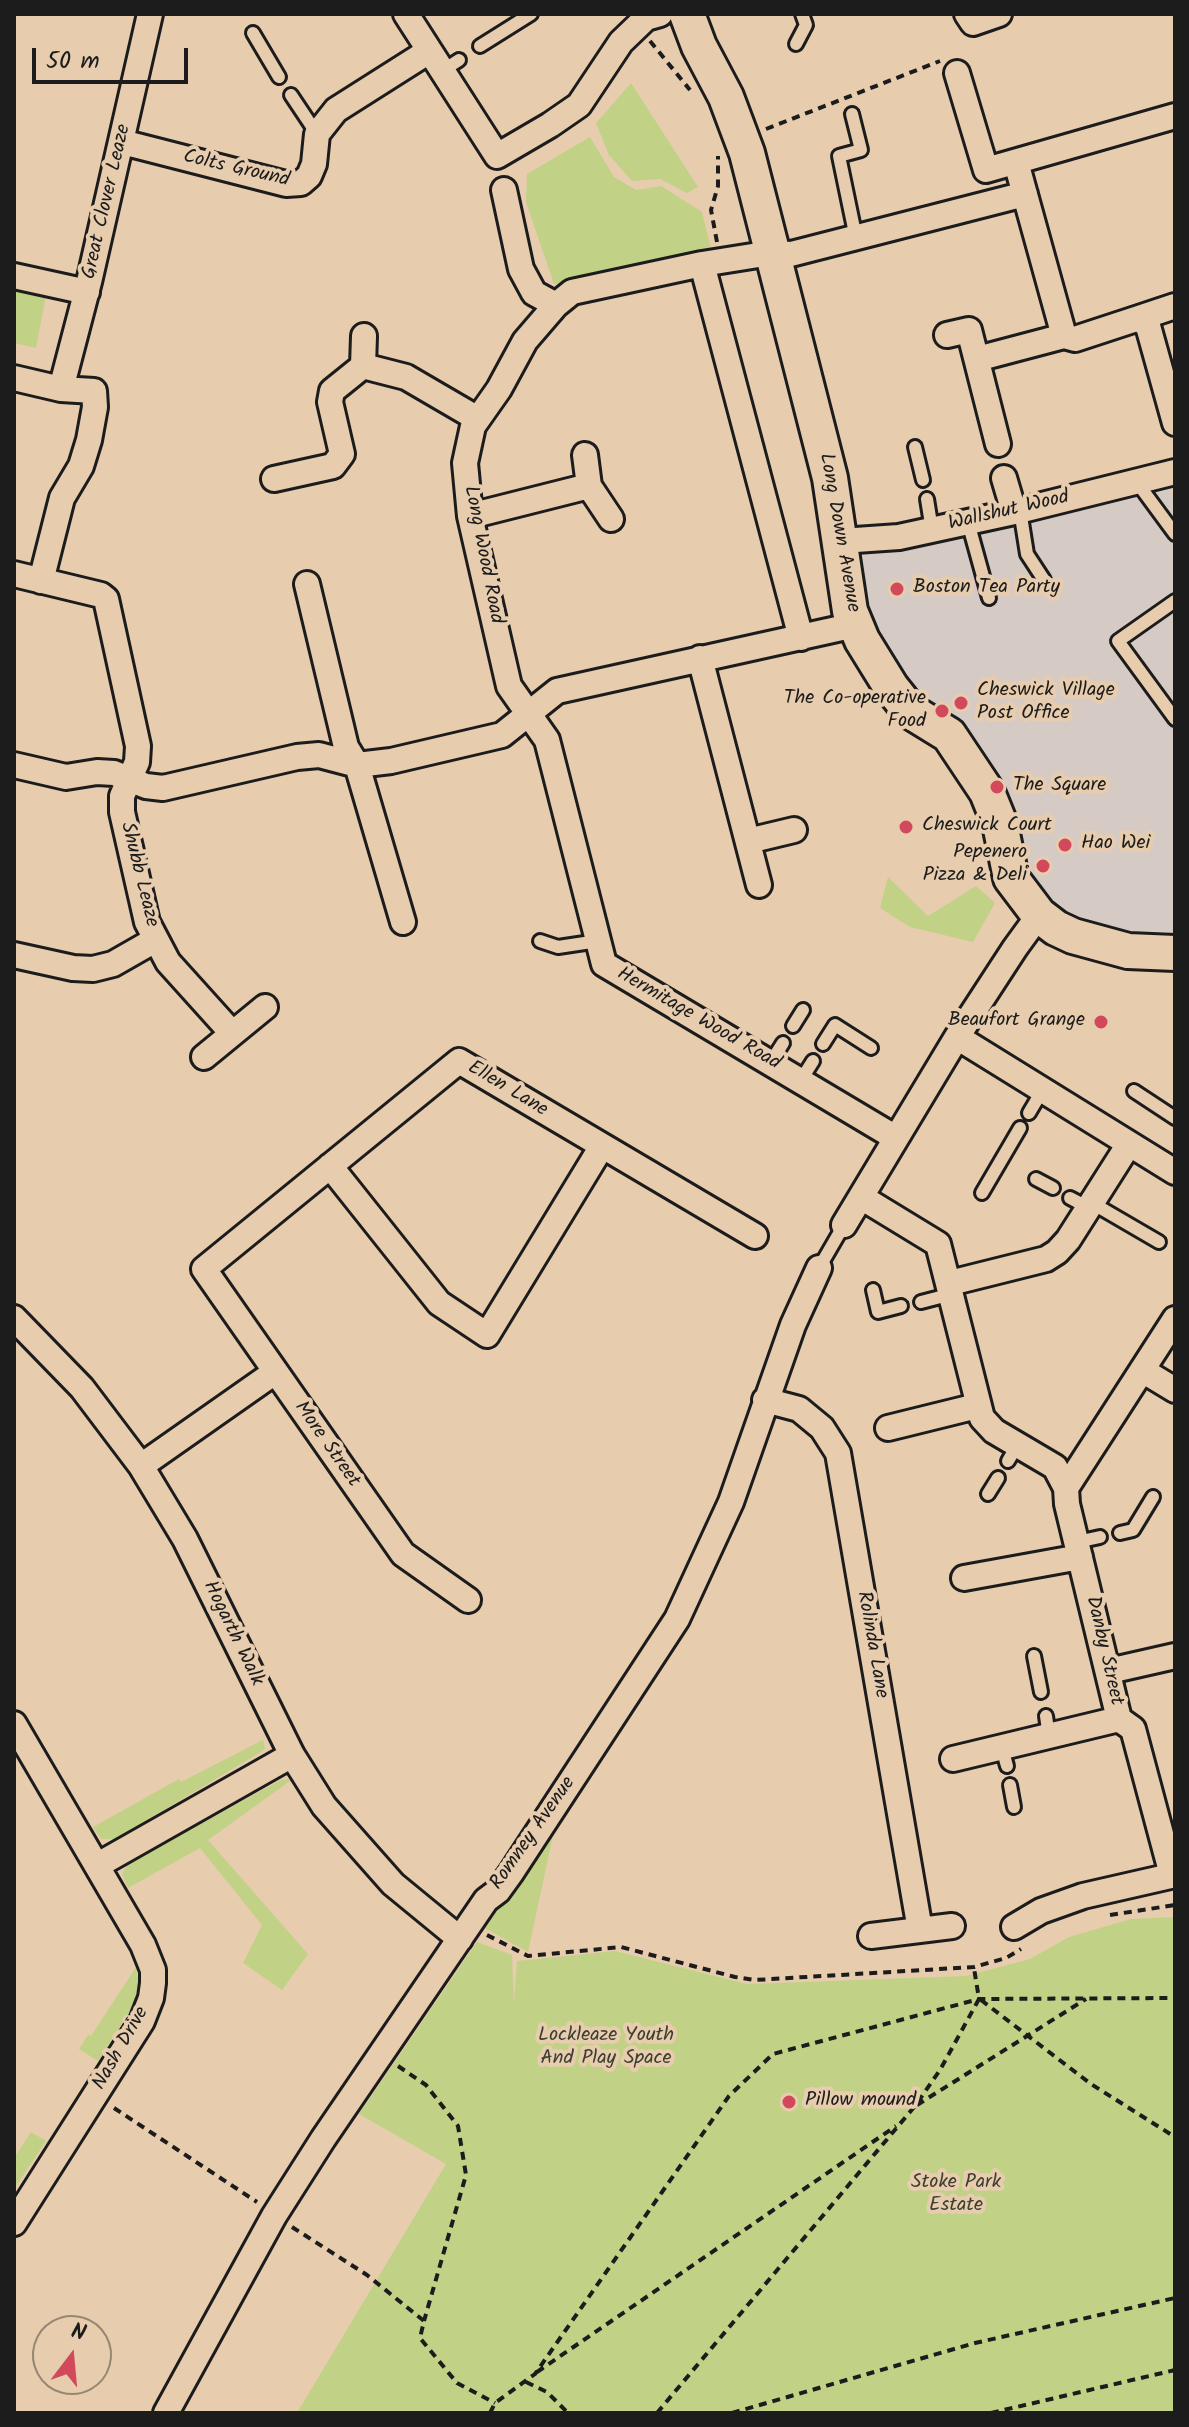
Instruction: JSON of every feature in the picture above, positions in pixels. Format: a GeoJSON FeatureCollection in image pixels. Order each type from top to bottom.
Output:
{"type":"FeatureCollection","features":[{"type":"Feature","properties":{"kind":"street","name":"Great Clover Leaze"},"geometry":{"type":"LineString","coordinates":[[61,389],[87,292],[150,14]]}},
{"type":"Feature","properties":{"kind":"street"},"geometry":{"type":"LineString","coordinates":[[406,14],[443,61],[497,156],[579,105],[612,53],[637,25],[646,18],[660,14]]}},
{"type":"Feature","properties":{"kind":"street","name":"Long Down Avenue"},"geometry":{"type":"LineString","coordinates":[[687,14],[699,46],[726,97],[729,142],[771,253],[823,449],[841,541],[850,611],[855,625],[891,687],[910,711],[949,735],[987,792],[1000,824],[1011,878],[1039,915],[1073,936],[1128,951],[1175,953]]}},
{"type":"Feature","properties":{"kind":"street"},"geometry":{"type":"LineString","coordinates":[[967,14],[973,23],[999,14]]}},
{"type":"Feature","properties":{"kind":"street"},"geometry":{"type":"LineString","coordinates":[[317,134],[336,110],[443,61]]}},
{"type":"Feature","properties":{"kind":"street"},"geometry":{"type":"LineString","coordinates":[[949,67],[986,170],[1175,116]]}},
{"type":"Feature","properties":{"kind":"street","name":"Colts Ground"},"geometry":{"type":"LineString","coordinates":[[122,142],[286,184],[301,183],[309,176],[314,164],[317,134]]}},
{"type":"Feature","properties":{"kind":"street"},"geometry":{"type":"LineString","coordinates":[[1016,162],[1064,336]]}},
{"type":"Feature","properties":{"kind":"street"},"geometry":{"type":"LineString","coordinates":[[504,190],[521,269],[534,293],[556,305]]}},
{"type":"Feature","properties":{"kind":"street","name":"Long Wood Road"},"geometry":{"type":"LineString","coordinates":[[527,714],[509,686],[470,516],[465,463],[473,426],[499,389],[525,341],[556,305],[572,292],[712,262],[771,253],[791,254],[1025,194]]}},
{"type":"Feature","properties":{"kind":"street"},"geometry":{"type":"LineString","coordinates":[[712,262],[801,638]]}},
{"type":"Feature","properties":{"kind":"street"},"geometry":{"type":"LineString","coordinates":[[14,276],[87,292]]}},
{"type":"Feature","properties":{"kind":"street"},"geometry":{"type":"LineString","coordinates":[[977,359],[1064,336],[1075,339],[1175,306]]}},
{"type":"Feature","properties":{"kind":"street"},"geometry":{"type":"LineString","coordinates":[[1139,318],[1148,326],[1171,393],[1175,423]]}},
{"type":"Feature","properties":{"kind":"street"},"geometry":{"type":"LineString","coordinates":[[947,335],[969,330],[998,444]]}},
{"type":"Feature","properties":{"kind":"street"},"geometry":{"type":"LineString","coordinates":[[274,479],[333,466],[342,454],[330,402],[332,391],[363,366],[364,336]]}},
{"type":"Feature","properties":{"kind":"street"},"geometry":{"type":"LineString","coordinates":[[363,366],[406,377],[478,419]]}},
{"type":"Feature","properties":{"kind":"street"},"geometry":{"type":"LineString","coordinates":[[14,378],[61,389],[94,391],[95,407],[81,466],[62,498],[41,581],[14,574]]}},
{"type":"Feature","properties":{"kind":"street"},"geometry":{"type":"LineString","coordinates":[[585,455],[589,486],[611,519]]}},
{"type":"Feature","properties":{"kind":"street","name":"Wallshut Wood"},"geometry":{"type":"LineString","coordinates":[[841,541],[899,537],[1175,472]]}},
{"type":"Feature","properties":{"kind":"street"},"geometry":{"type":"LineString","coordinates":[[1004,478],[1017,511]]}},
{"type":"Feature","properties":{"kind":"street"},"geometry":{"type":"LineString","coordinates":[[470,516],[589,486]]}},
{"type":"Feature","properties":{"kind":"street","name":"Shubb Leaze"},"geometry":{"type":"LineString","coordinates":[[41,581],[101,595],[106,599],[138,746],[137,762],[122,796],[122,812],[147,922],[168,962],[232,1033]]}},
{"type":"Feature","properties":{"kind":"street"},"geometry":{"type":"LineString","coordinates":[[307,584],[346,747],[357,765],[403,922]]}},
{"type":"Feature","properties":{"kind":"street"},"geometry":{"type":"LineString","coordinates":[[14,765],[66,777],[97,772],[114,773],[146,786],[163,788],[297,757],[319,755],[357,765],[391,761],[502,735],[557,691],[855,625]]}},
{"type":"Feature","properties":{"kind":"street"},"geometry":{"type":"LineString","coordinates":[[700,658],[759,885]]}},
{"type":"Feature","properties":{"kind":"street","name":"Hermitage Wood Road"},"geometry":{"type":"LineString","coordinates":[[527,714],[547,740],[604,964],[777,1052],[807,1070],[896,1138]]}},
{"type":"Feature","properties":{"kind":"street"},"geometry":{"type":"LineString","coordinates":[[748,841],[794,830]]}},
{"type":"Feature","properties":{"kind":"street"},"geometry":{"type":"LineString","coordinates":[[844,1225],[957,1037],[1039,915]]}},
{"type":"Feature","properties":{"kind":"street"},"geometry":{"type":"LineString","coordinates":[[14,955],[73,968],[93,969],[113,964],[155,940]]}},
{"type":"Feature","properties":{"kind":"street"},"geometry":{"type":"LineString","coordinates":[[204,1057],[265,1007]]}},
{"type":"Feature","properties":{"kind":"street"},"geometry":{"type":"LineString","coordinates":[[957,1037],[1175,1172]]}},
{"type":"Feature","properties":{"kind":"street","name":"Ellen Lane"},"geometry":{"type":"LineString","coordinates":[[204,1269],[459,1061],[755,1236]]}},
{"type":"Feature","properties":{"kind":"street"},"geometry":{"type":"LineString","coordinates":[[951,1288],[1046,1259],[1068,1240],[1084,1203],[1129,1144]]}},
{"type":"Feature","properties":{"kind":"street"},"geometry":{"type":"LineString","coordinates":[[330,1166],[439,1303],[487,1335],[602,1146]]}},
{"type":"Feature","properties":{"kind":"street","name":"Danby Street"},"geometry":{"type":"LineString","coordinates":[[861,1197],[938,1244],[977,1406],[987,1425],[1013,1452],[1055,1467],[1066,1488],[1067,1504],[1086,1545],[1119,1719],[1048,1726],[1004,1757],[953,1759]]}},
{"type":"Feature","properties":{"kind":"street","name":"Romney Avenue"},"geometry":{"type":"LineString","coordinates":[[166,2413],[275,2215],[380,2053],[486,1900],[498,1891],[511,1873],[677,1619],[731,1502],[797,1314],[819,1268]]}},
{"type":"Feature","properties":{"kind":"street","name":"More Street"},"geometry":{"type":"LineString","coordinates":[[204,1269],[403,1554],[468,1600]]}},
{"type":"Feature","properties":{"kind":"street","name":"Hogarth Walk"},"geometry":{"type":"LineString","coordinates":[[14,1318],[82,1388],[141,1466],[185,1539],[292,1755],[324,1806],[372,1863],[460,1939]]}},
{"type":"Feature","properties":{"kind":"street"},"geometry":{"type":"LineString","coordinates":[[1066,1488],[1175,1319]]}},
{"type":"Feature","properties":{"kind":"street"},"geometry":{"type":"LineString","coordinates":[[1142,1370],[1175,1390]]}},
{"type":"Feature","properties":{"kind":"street"},"geometry":{"type":"LineString","coordinates":[[141,1466],[275,1372]]}},
{"type":"Feature","properties":{"kind":"street","name":"Rolinda Lane"},"geometry":{"type":"LineString","coordinates":[[765,1400],[799,1409],[822,1428],[838,1453],[920,1930]]}},
{"type":"Feature","properties":{"kind":"street"},"geometry":{"type":"LineString","coordinates":[[888,1428],[977,1406]]}},
{"type":"Feature","properties":{"kind":"street"},"geometry":{"type":"LineString","coordinates":[[964,1578],[1086,1545]]}},
{"type":"Feature","properties":{"kind":"street"},"geometry":{"type":"LineString","coordinates":[[1109,1671],[1175,1656]]}},
{"type":"Feature","properties":{"kind":"street"},"geometry":{"type":"LineString","coordinates":[[1023,1934],[1041,1911],[1083,1896],[1173,1875],[1133,1729],[1119,1719]]}},
{"type":"Feature","properties":{"kind":"street","name":"Nash Drive"},"geometry":{"type":"LineString","coordinates":[[14,1724],[21,1747],[98,1865],[143,1945],[153,1970],[147,2013],[14,2223]]}},
{"type":"Feature","properties":{"kind":"street"},"geometry":{"type":"LineString","coordinates":[[98,1865],[292,1755]]}},
{"type":"Feature","properties":{"kind":"street"},"geometry":{"type":"LineString","coordinates":[[871,1936],[952,1926]]}},
{"type":"Feature","properties":{"kind":"lane"},"geometry":{"type":"LineString","coordinates":[[480,46],[531,14]]}},
{"type":"Feature","properties":{"kind":"lane"},"geometry":{"type":"LineString","coordinates":[[796,44],[806,25],[802,14]]}},
{"type":"Feature","properties":{"kind":"lane"},"geometry":{"type":"LineString","coordinates":[[253,33],[279,77]]}},
{"type":"Feature","properties":{"kind":"lane"},"geometry":{"type":"LineString","coordinates":[[291,95],[317,134]]}},
{"type":"Feature","properties":{"kind":"lane"},"geometry":{"type":"LineString","coordinates":[[852,114],[861,150],[839,156],[856,238]]}},
{"type":"Feature","properties":{"kind":"lane"},"geometry":{"type":"LineString","coordinates":[[915,447],[923,480]]}},
{"type":"Feature","properties":{"kind":"lane"},"geometry":{"type":"LineString","coordinates":[[1136,481],[1175,534]]}},
{"type":"Feature","properties":{"kind":"lane"},"geometry":{"type":"LineString","coordinates":[[927,499],[932,530]]}},
{"type":"Feature","properties":{"kind":"lane"},"geometry":{"type":"LineString","coordinates":[[1017,511],[1027,554],[1044,580]]}},
{"type":"Feature","properties":{"kind":"lane"},"geometry":{"type":"LineString","coordinates":[[968,522],[989,598]]}},
{"type":"Feature","properties":{"kind":"lane"},"geometry":{"type":"LineString","coordinates":[[1175,601],[1118,641],[1175,719]]}},
{"type":"Feature","properties":{"kind":"lane"},"geometry":{"type":"LineString","coordinates":[[540,941],[558,947],[598,941]]}},
{"type":"Feature","properties":{"kind":"lane"},"geometry":{"type":"LineString","coordinates":[[793,1026],[803,1010]]}},
{"type":"Feature","properties":{"kind":"lane"},"geometry":{"type":"LineString","coordinates":[[823,1044],[835,1025],[871,1048]]}},
{"type":"Feature","properties":{"kind":"lane"},"geometry":{"type":"LineString","coordinates":[[1029,1113],[1042,1091]]}},
{"type":"Feature","properties":{"kind":"lane"},"geometry":{"type":"LineString","coordinates":[[1134,1091],[1175,1118]]}},
{"type":"Feature","properties":{"kind":"lane"},"geometry":{"type":"LineString","coordinates":[[982,1193],[1020,1128]]}},
{"type":"Feature","properties":{"kind":"lane"},"geometry":{"type":"LineString","coordinates":[[1036,1179],[1053,1188]]}},
{"type":"Feature","properties":{"kind":"lane"},"geometry":{"type":"LineString","coordinates":[[1084,1203],[1159,1242]]}},
{"type":"Feature","properties":{"kind":"lane","name":"Romney Avenue"},"geometry":{"type":"LineString","coordinates":[[819,1268],[844,1225]]}},
{"type":"Feature","properties":{"kind":"lane"},"geometry":{"type":"LineString","coordinates":[[921,1302],[951,1288]]}},
{"type":"Feature","properties":{"kind":"lane"},"geometry":{"type":"LineString","coordinates":[[873,1290],[878,1312],[901,1306]]}},
{"type":"Feature","properties":{"kind":"lane"},"geometry":{"type":"LineString","coordinates":[[988,1494],[998,1478]]}},
{"type":"Feature","properties":{"kind":"lane"},"geometry":{"type":"LineString","coordinates":[[1120,1533],[1133,1530],[1153,1497]]}},
{"type":"Feature","properties":{"kind":"lane"},"geometry":{"type":"LineString","coordinates":[[1034,1656],[1041,1692]]}},
{"type":"Feature","properties":{"kind":"lane"},"geometry":{"type":"LineString","coordinates":[[1010,1785],[1014,1807]]}},
{"type":"Feature","properties":{"kind":"path"},"geometry":{"type":"LineString","coordinates":[[637,25],[694,97]]}},
{"type":"Feature","properties":{"kind":"path"},"geometry":{"type":"LineString","coordinates":[[712,262],[711,210],[729,142],[949,67]]}},
{"type":"Feature","properties":{"kind":"path"},"geometry":{"type":"LineString","coordinates":[[1105,1915],[1175,1905]]}},
{"type":"Feature","properties":{"kind":"path"},"geometry":{"type":"LineString","coordinates":[[487,1934],[528,1956],[621,1947],[755,1980],[974,1967],[1006,1958],[1023,1934]]}},
{"type":"Feature","properties":{"kind":"path"},"geometry":{"type":"LineString","coordinates":[[657,2413],[915,2106],[940,2070],[979,1999],[974,1967]]}},
{"type":"Feature","properties":{"kind":"path"},"geometry":{"type":"LineString","coordinates":[[915,2106],[1088,1998]]}},
{"type":"Feature","properties":{"kind":"path"},"geometry":{"type":"LineString","coordinates":[[535,2374],[729,2096],[773,2054],[979,1999],[1175,1998]]}},
{"type":"Feature","properties":{"kind":"path"},"geometry":{"type":"LineString","coordinates":[[979,1999],[1091,2084],[1175,2137]]}},
{"type":"Feature","properties":{"kind":"path"},"geometry":{"type":"LineString","coordinates":[[380,2053],[426,2085],[458,2126],[466,2175],[420,2338],[457,2383],[495,2403]]}},
{"type":"Feature","properties":{"kind":"path"},"geometry":{"type":"LineString","coordinates":[[95,2096],[367,2275],[424,2321]]}},
{"type":"Feature","properties":{"kind":"path"},"geometry":{"type":"LineString","coordinates":[[490,2413],[495,2403],[535,2374],[901,2123]]}},
{"type":"Feature","properties":{"kind":"path"},"geometry":{"type":"LineString","coordinates":[[732,2413],[975,2343],[1175,2298]]}},
{"type":"Feature","properties":{"kind":"path"},"geometry":{"type":"LineString","coordinates":[[991,2413],[1175,2370]]}},
{"type":"Feature","properties":{"kind":"path"},"geometry":{"type":"LineString","coordinates":[[526,2382],[547,2392],[568,2413]]}},
{"type":"Feature","properties":{"kind":"shaded area","name":"The Square"},"geometry":{"type":"Polygon","coordinates":[[[1163,480],[1175,498],[1175,941],[1139,942],[1067,915],[1029,889],[1017,852],[1015,805],[951,724],[901,694],[849,570],[855,559],[866,551],[1163,480]]]}},
{"type":"Feature","properties":{"kind":"green space"},"geometry":{"type":"Polygon","coordinates":[[[631,83],[698,187],[687,193],[660,179],[632,181],[609,155],[596,123],[631,83]]]}},
{"type":"Feature","properties":{"kind":"green space"},"geometry":{"type":"Polygon","coordinates":[[[590,137],[614,177],[636,190],[661,186],[702,212],[711,249],[554,284],[526,202],[527,174],[590,137]]]}},
{"type":"Feature","properties":{"kind":"green space"},"geometry":{"type":"Polygon","coordinates":[[[14,288],[46,295],[36,348],[14,343],[14,288]]]}},
{"type":"Feature","properties":{"kind":"green space"},"geometry":{"type":"Polygon","coordinates":[[[888,877],[928,916],[976,886],[995,903],[973,942],[910,927],[880,908],[888,877]]]}},
{"type":"Feature","properties":{"kind":"green space"},"geometry":{"type":"Polygon","coordinates":[[[263,1740],[265,1748],[261,1752],[115,1839],[101,1839],[93,1827],[179,1779],[181,1782],[263,1740]]]}},
{"type":"Feature","properties":{"kind":"green space"},"geometry":{"type":"Polygon","coordinates":[[[288,1779],[290,1781],[208,1840],[308,1954],[282,1990],[243,1963],[262,1925],[200,1848],[128,1888],[122,1874],[129,1863],[288,1779]]]}},
{"type":"Feature","properties":{"kind":"green space"},"geometry":{"type":"Polygon","coordinates":[[[555,1826],[528,1952],[485,1928],[555,1826]]]}},
{"type":"Feature","properties":{"kind":"green space","name":"Stoke Park Estate"},"geometry":{"type":"Polygon","coordinates":[[[1175,1917],[1175,2413],[297,2413],[446,2164],[359,2114],[477,1942],[512,1955],[514,2004],[517,1961],[615,1951],[747,1984],[966,1976],[1030,1959],[1069,1937],[1131,1919],[1175,1917]]]}},
{"type":"Feature","properties":{"kind":"green space"},"geometry":{"type":"Polygon","coordinates":[[[136,1967],[139,1986],[135,2003],[98,2061],[79,2049],[88,2035],[91,2036],[136,1967]]]}},
{"type":"Feature","properties":{"kind":"green space"},"geometry":{"type":"Polygon","coordinates":[[[31,2132],[46,2141],[14,2189],[14,2158],[31,2132]]]}},
{"type":"Feature","properties":{"kind":"place","name":"Boston Tea Party"},"geometry":{"type":"Point","coordinates":[897,589]}},
{"type":"Feature","properties":{"kind":"place","name":"Cheswick Village Post Office"},"geometry":{"type":"Point","coordinates":[961,703]}},
{"type":"Feature","properties":{"kind":"place","name":"The Co-operative Food"},"geometry":{"type":"Point","coordinates":[942,711]}},
{"type":"Feature","properties":{"kind":"place","name":"The Square"},"geometry":{"type":"Point","coordinates":[997,787]}},
{"type":"Feature","properties":{"kind":"place","name":"Cheswick Court"},"geometry":{"type":"Point","coordinates":[906,827]}},
{"type":"Feature","properties":{"kind":"place","name":"Hao Wei"},"geometry":{"type":"Point","coordinates":[1065,845]}},
{"type":"Feature","properties":{"kind":"place","name":"Pepenero Pizza & Deli"},"geometry":{"type":"Point","coordinates":[1043,866]}},
{"type":"Feature","properties":{"kind":"place","name":"Beaufort Grange"},"geometry":{"type":"Point","coordinates":[1101,1022]}},
{"type":"Feature","properties":{"kind":"place","name":"Pillow mound"},"geometry":{"type":"Point","coordinates":[789,2102]}},
{"type":"Feature","properties":{"kind":"park label","name":"Lockleaze Youth And Play Space"},"geometry":{"type":"Point","coordinates":[606,2048]}}]}
